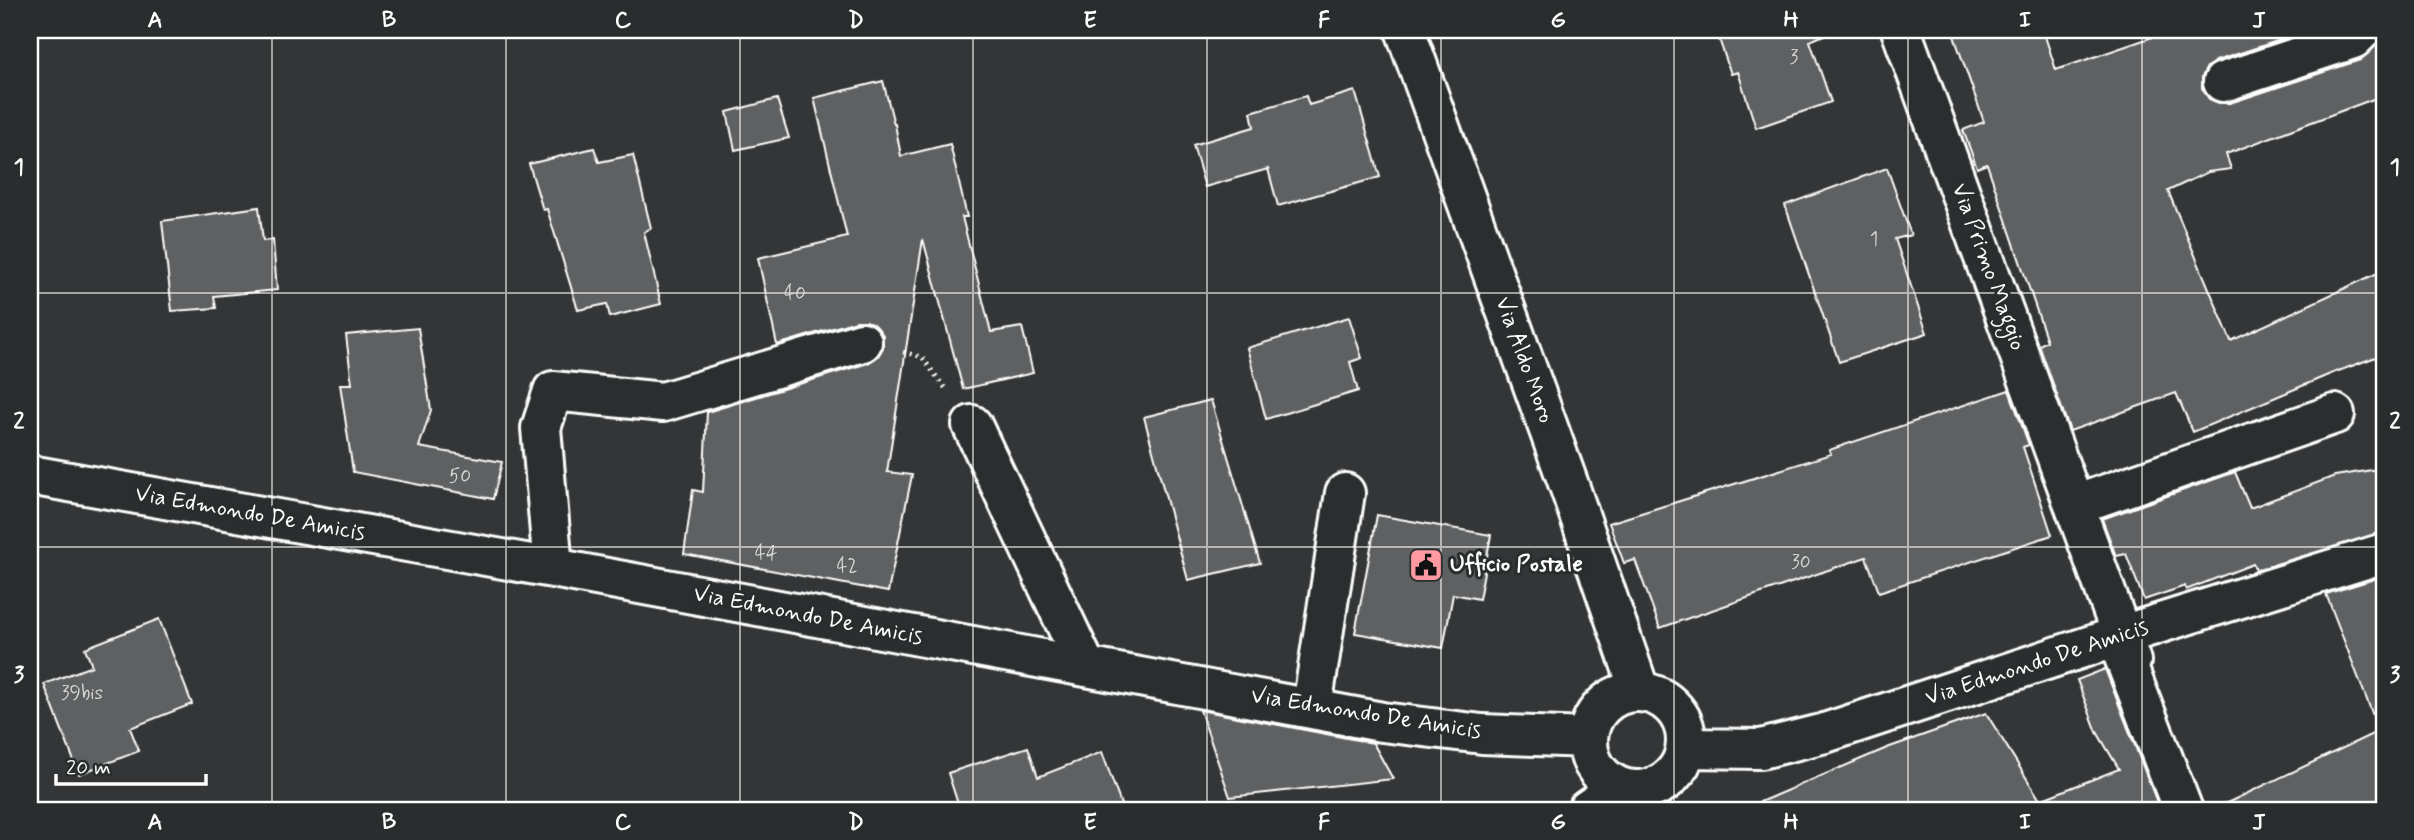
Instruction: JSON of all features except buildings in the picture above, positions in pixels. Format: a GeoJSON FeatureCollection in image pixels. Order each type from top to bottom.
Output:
{"type":"FeatureCollection","features":[{"type":"Feature","properties":{"kind":"street","name":"Via Aldo Moro"},"geometry":{"type":"LineString","coordinates":[[1405,30],[1571,491],[1640,692]]}},
{"type":"Feature","properties":{"kind":"street","name":"Via Primo Maggio"},"geometry":{"type":"LineString","coordinates":[[1901,30],[2183,807]]}},
{"type":"Feature","properties":{"kind":"street"},"geometry":{"type":"LineString","coordinates":[[2223,82],[2353,39],[2362,30]]}},
{"type":"Feature","properties":{"kind":"street"},"geometry":{"type":"LineString","coordinates":[[553,568],[541,428],[553,391],[663,402],[862,342]]}},
{"type":"Feature","properties":{"kind":"street"},"geometry":{"type":"LineString","coordinates":[[2075,505],[2335,414]]}},
{"type":"Feature","properties":{"kind":"street"},"geometry":{"type":"LineString","coordinates":[[972,425],[1086,667]]}},
{"type":"Feature","properties":{"kind":"street","name":"Via Edmondo De Amicis"},"geometry":{"type":"LineString","coordinates":[[30,475],[553,568],[1382,722],[1482,734],[1588,738]]}},
{"type":"Feature","properties":{"kind":"street"},"geometry":{"type":"LineString","coordinates":[[1312,707],[1345,493]]}},
{"type":"Feature","properties":{"kind":"street","name":"Via Edmondo De Amicis"},"geometry":{"type":"LineString","coordinates":[[1686,748],[1761,750],[1838,729],[2123,644],[2384,553]]}},
{"type":"Feature","properties":{"kind":"street"},"geometry":{"type":"LineString","coordinates":[[1640,692],[1656,695],[1670,703],[1681,716],[1686,731],[1686,748],[1681,764],[1670,778],[1655,787],[1638,790],[1620,787],[1596,768],[1590,754],[1588,738],[1593,719],[1604,704],[1621,694],[1640,692]]}},
{"type":"Feature","properties":{"kind":"street"},"geometry":{"type":"LineString","coordinates":[[1587,810],[1620,787]]}},
{"type":"Feature","properties":{"kind":"path"},"geometry":{"type":"LineString","coordinates":[[862,342],[922,357],[972,425]]}},
{"type":"Feature","properties":{"kind":"place","name":"Ufficio Postale"},"geometry":{"type":"Point","coordinates":[1426,565]}}]}
